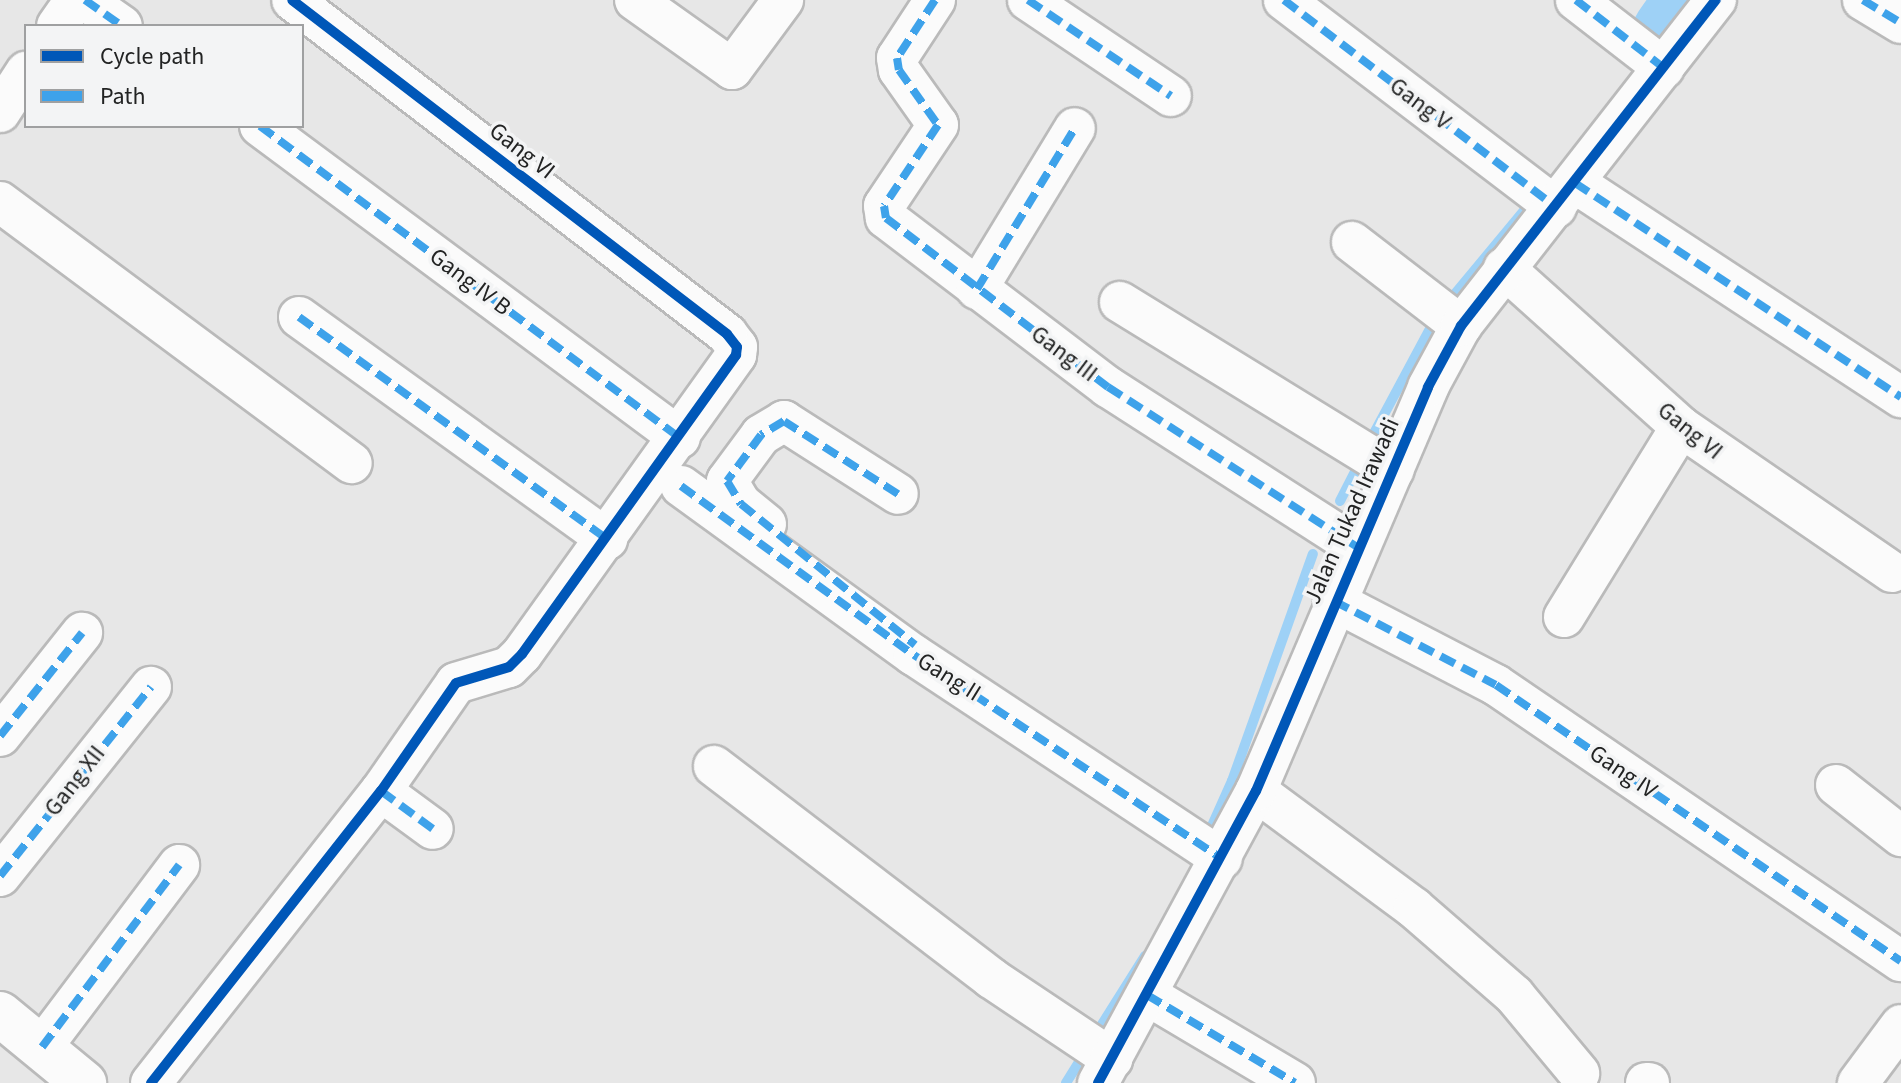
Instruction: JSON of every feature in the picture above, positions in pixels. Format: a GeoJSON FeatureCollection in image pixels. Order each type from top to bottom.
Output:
{"type":"FeatureCollection","features":[{"type":"Feature","properties":{"kind":"street"},"geometry":{"type":"LineString","coordinates":[[58,24],[75,0]]}},
{"type":"Feature","properties":{"kind":"street"},"geometry":{"type":"LineString","coordinates":[[85,0],[119,24]]}},
{"type":"Feature","properties":{"kind":"street","name":"Gang VI"},"geometry":{"type":"LineString","coordinates":[[292,0],[727,334],[736,355],[680,438]]}},
{"type":"Feature","properties":{"kind":"street"},"geometry":{"type":"LineString","coordinates":[[635,0],[732,69],[783,0]]}},
{"type":"Feature","properties":{"kind":"street","name":"Gang III"},"geometry":{"type":"LineString","coordinates":[[935,0],[897,58],[907,83],[929,108],[938,125],[883,212],[977,289],[1108,387],[1359,548]]}},
{"type":"Feature","properties":{"kind":"street"},"geometry":{"type":"LineString","coordinates":[[1028,0],[1171,96]]}},
{"type":"Feature","properties":{"kind":"street","name":"Gang V"},"geometry":{"type":"LineString","coordinates":[[1284,0],[1566,195],[1901,397]]}},
{"type":"Feature","properties":{"kind":"street"},"geometry":{"type":"LineString","coordinates":[[1576,0],[1655,61]]}},
{"type":"Feature","properties":{"kind":"street","name":"Jalan Tukad Irawadi"},"geometry":{"type":"LineString","coordinates":[[1092,1055],[1147,995],[1213,853],[1256,791],[1334,601],[1461,326],[1504,268],[1566,195],[1655,61],[1716,0]]}},
{"type":"Feature","properties":{"kind":"street"},"geometry":{"type":"LineString","coordinates":[[1863,0],[1901,23]]}},
{"type":"Feature","properties":{"kind":"street","name":"Gang IV B"},"geometry":{"type":"LineString","coordinates":[[263,128],[680,438]]}},
{"type":"Feature","properties":{"kind":"street"},"geometry":{"type":"LineString","coordinates":[[977,289],[1075,128]]}},
{"type":"Feature","properties":{"kind":"street"},"geometry":{"type":"LineString","coordinates":[[0,202],[352,463]]}},
{"type":"Feature","properties":{"kind":"street"},"geometry":{"type":"LineString","coordinates":[[1352,242],[1461,326]]}},
{"type":"Feature","properties":{"kind":"street","name":"Gang VI"},"geometry":{"type":"LineString","coordinates":[[1504,268],[1681,427],[1892,572]]}},
{"type":"Feature","properties":{"kind":"street"},"geometry":{"type":"LineString","coordinates":[[1120,302],[1393,470]]}},
{"type":"Feature","properties":{"kind":"street"},"geometry":{"type":"LineString","coordinates":[[299,317],[607,539]]}},
{"type":"Feature","properties":{"kind":"street"},"geometry":{"type":"LineString","coordinates":[[898,494],[784,421],[761,435],[727,481],[741,504],[965,685]]}},
{"type":"Feature","properties":{"kind":"street"},"geometry":{"type":"LineString","coordinates":[[1564,617],[1681,427]]}},
{"type":"Feature","properties":{"kind":"street"},"geometry":{"type":"LineString","coordinates":[[151,1083],[381,791],[456,683],[509,667],[522,654],[680,438]]}},
{"type":"Feature","properties":{"kind":"street","name":"Gang II"},"geometry":{"type":"LineString","coordinates":[[681,486],[914,655],[965,685],[1213,853]]}},
{"type":"Feature","properties":{"kind":"street","name":"Gang IV"},"geometry":{"type":"LineString","coordinates":[[1334,601],[1496,685],[1901,961]]}},
{"type":"Feature","properties":{"kind":"street"},"geometry":{"type":"LineString","coordinates":[[0,736],[82,633]]}},
{"type":"Feature","properties":{"kind":"street","name":"Gang XII"},"geometry":{"type":"LineString","coordinates":[[0,876],[151,687]]}},
{"type":"Feature","properties":{"kind":"street"},"geometry":{"type":"LineString","coordinates":[[714,766],[1092,1055]]}},
{"type":"Feature","properties":{"kind":"street"},"geometry":{"type":"LineString","coordinates":[[1836,785],[1901,836]]}},
{"type":"Feature","properties":{"kind":"street"},"geometry":{"type":"LineString","coordinates":[[381,791],[433,829]]}},
{"type":"Feature","properties":{"kind":"street"},"geometry":{"type":"LineString","coordinates":[[1256,791],[1425,918],[1514,995],[1579,1073]]}},
{"type":"Feature","properties":{"kind":"street"},"geometry":{"type":"LineString","coordinates":[[42,1047],[179,865]]}},
{"type":"Feature","properties":{"kind":"street"},"geometry":{"type":"LineString","coordinates":[[1147,995],[1295,1083]]}},
{"type":"Feature","properties":{"kind":"street"},"geometry":{"type":"LineString","coordinates":[[0,1014],[84,1083]]}},
{"type":"Feature","properties":{"kind":"street"},"geometry":{"type":"LineString","coordinates":[[1870,1078],[1901,1025]]}},
{"type":"Feature","properties":{"kind":"waterway"},"geometry":{"type":"LineString","coordinates":[[1664,29],[1684,0]]}},
{"type":"Feature","properties":{"kind":"waterway"},"geometry":{"type":"LineString","coordinates":[[1454,295],[1528,206]]}},
{"type":"Feature","properties":{"kind":"waterway"},"geometry":{"type":"LineString","coordinates":[[1373,435],[1433,323]]}},
{"type":"Feature","properties":{"kind":"waterway"},"geometry":{"type":"LineString","coordinates":[[1340,501],[1355,471]]}},
{"type":"Feature","properties":{"kind":"waterway"},"geometry":{"type":"LineString","coordinates":[[1206,839],[1232,781],[1313,554]]}},
{"type":"Feature","properties":{"kind":"waterway"},"geometry":{"type":"LineString","coordinates":[[1094,1037],[1145,956]]}},
{"type":"Feature","properties":{"kind":"waterway"},"geometry":{"type":"LineString","coordinates":[[1066,1083],[1086,1051]]}},
{"type":"Feature","properties":{"kind":"marked path"},"geometry":{"type":"LineString","coordinates":[[85,0],[119,24]]}},
{"type":"Feature","properties":{"kind":"marked path"},"geometry":{"type":"LineString","coordinates":[[935,0],[897,58],[899,70],[938,125],[884,206],[886,218],[1108,387],[1359,548]]}},
{"type":"Feature","properties":{"kind":"marked path"},"geometry":{"type":"LineString","coordinates":[[1028,0],[1171,96]]}},
{"type":"Feature","properties":{"kind":"marked path"},"geometry":{"type":"LineString","coordinates":[[1284,0],[1556,207]]}},
{"type":"Feature","properties":{"kind":"marked path"},"geometry":{"type":"LineString","coordinates":[[1576,0],[1664,68]]}},
{"type":"Feature","properties":{"kind":"marked path"},"geometry":{"type":"LineString","coordinates":[[1863,0],[1901,23]]}},
{"type":"Feature","properties":{"kind":"marked path"},"geometry":{"type":"LineString","coordinates":[[263,128],[680,438]]}},
{"type":"Feature","properties":{"kind":"marked path"},"geometry":{"type":"LineString","coordinates":[[977,289],[1075,128]]}},
{"type":"Feature","properties":{"kind":"marked path"},"geometry":{"type":"LineString","coordinates":[[1575,183],[1901,397]]}},
{"type":"Feature","properties":{"kind":"marked path"},"geometry":{"type":"LineString","coordinates":[[299,317],[607,539]]}},
{"type":"Feature","properties":{"kind":"marked path"},"geometry":{"type":"LineString","coordinates":[[898,494],[784,421],[761,435],[727,481],[741,504],[915,645]]}},
{"type":"Feature","properties":{"kind":"marked path"},"geometry":{"type":"LineString","coordinates":[[681,486],[914,655],[1222,859]]}},
{"type":"Feature","properties":{"kind":"marked path"},"geometry":{"type":"LineString","coordinates":[[1334,601],[1496,685],[1901,961]]}},
{"type":"Feature","properties":{"kind":"marked path"},"geometry":{"type":"LineString","coordinates":[[0,736],[82,633]]}},
{"type":"Feature","properties":{"kind":"marked path"},"geometry":{"type":"LineString","coordinates":[[0,876],[151,687]]}},
{"type":"Feature","properties":{"kind":"marked path"},"geometry":{"type":"LineString","coordinates":[[381,791],[433,829]]}},
{"type":"Feature","properties":{"kind":"marked path"},"geometry":{"type":"LineString","coordinates":[[42,1047],[179,865]]}},
{"type":"Feature","properties":{"kind":"marked path"},"geometry":{"type":"LineString","coordinates":[[1147,995],[1295,1083]]}},
{"type":"Feature","properties":{"kind":"cycle path"},"geometry":{"type":"LineString","coordinates":[[151,1083],[381,791],[456,683],[509,667],[522,654],[736,355],[737,347],[727,334],[292,0]]}},
{"type":"Feature","properties":{"kind":"cycle path"},"geometry":{"type":"LineString","coordinates":[[1098,1083],[1256,791],[1428,387],[1461,326],[1716,0]]}}]}
